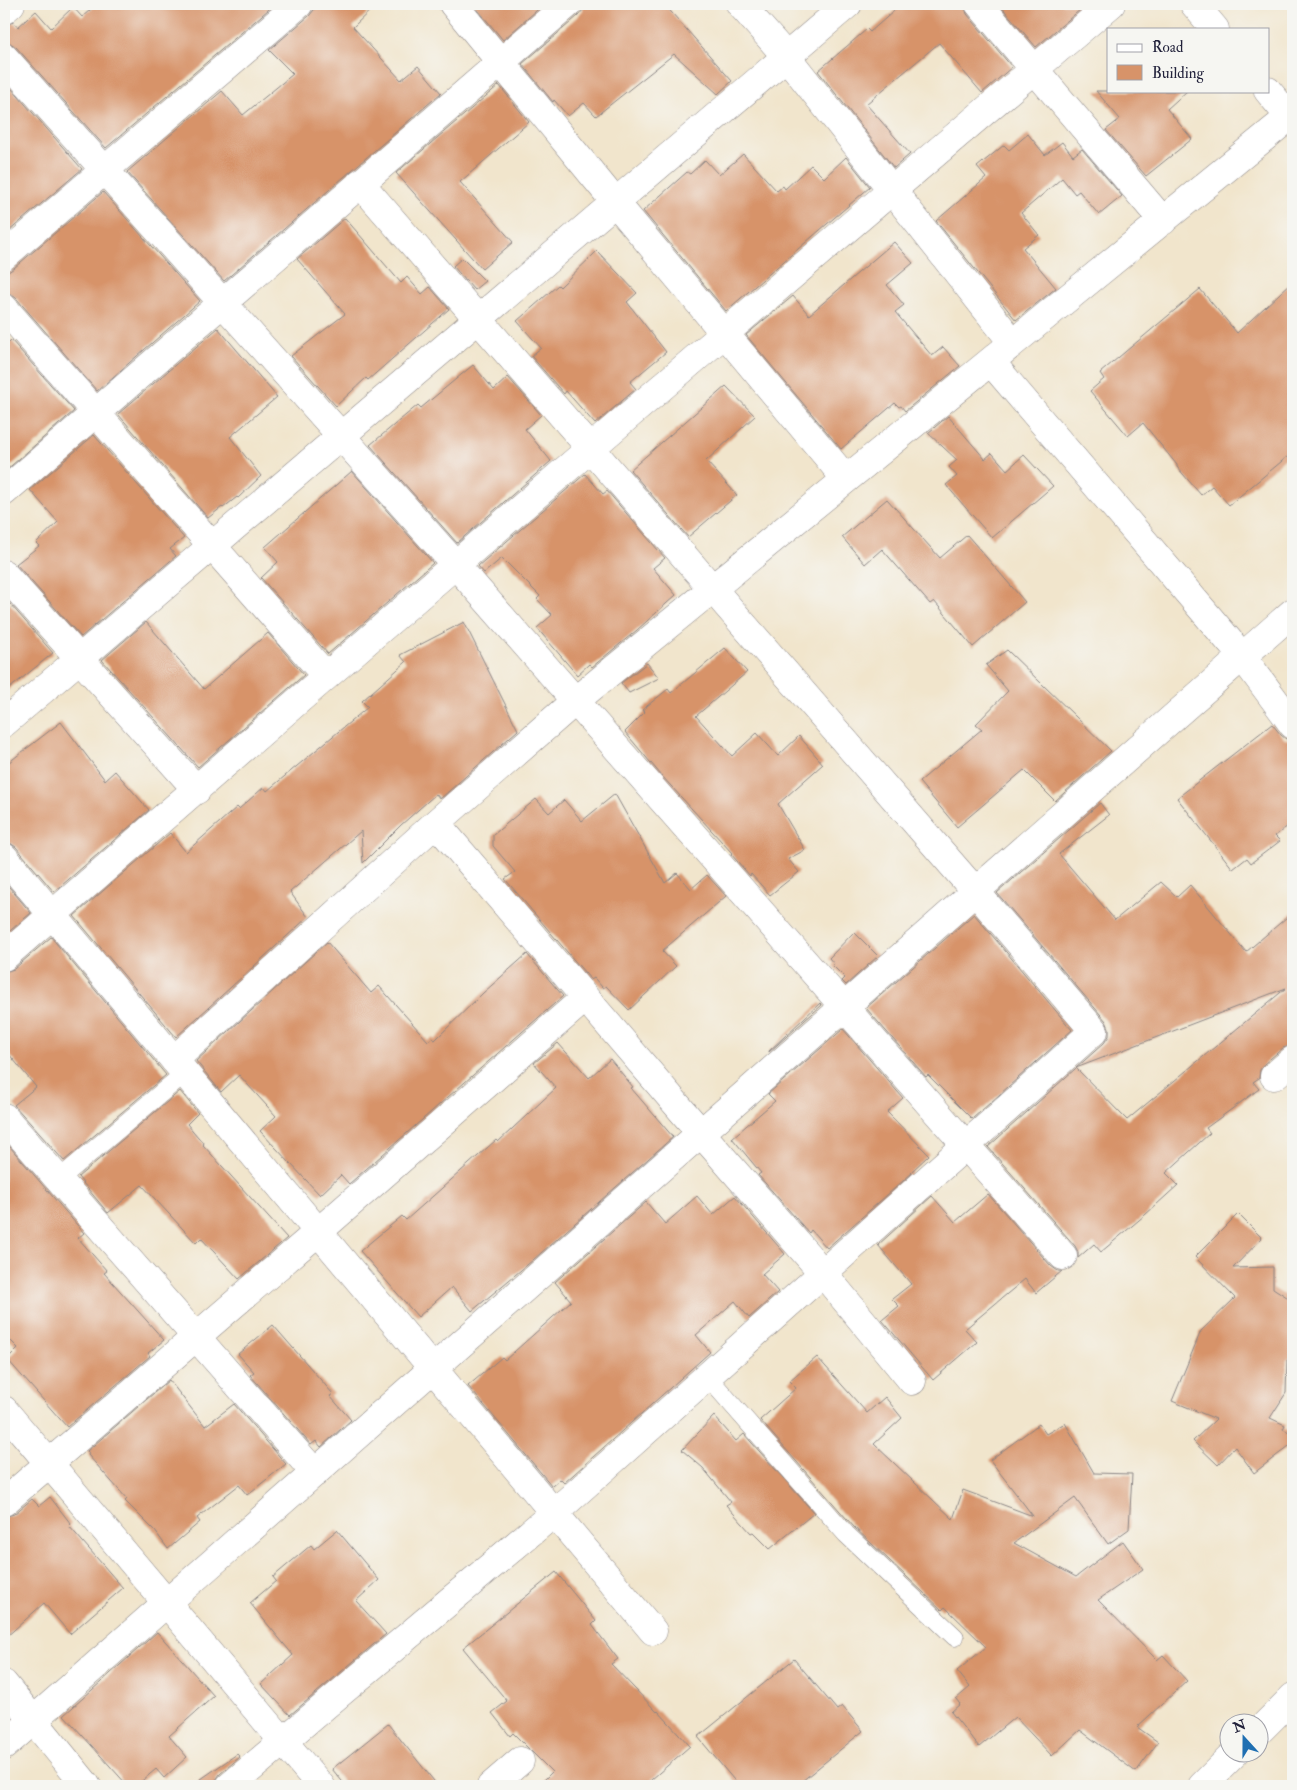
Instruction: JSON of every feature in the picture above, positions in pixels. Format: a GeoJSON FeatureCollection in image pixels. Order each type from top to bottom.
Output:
{"type":"FeatureCollection","features":[{"type":"Feature","properties":{"kind":"street"},"geometry":{"type":"LineString","coordinates":[[4,10],[10,4]]}},
{"type":"Feature","properties":{"kind":"street"},"geometry":{"type":"LineString","coordinates":[[4,256],[299,4]]}},
{"type":"Feature","properties":{"kind":"street"},"geometry":{"type":"LineString","coordinates":[[453,4],[846,479]]}},
{"type":"Feature","properties":{"kind":"street"},"geometry":{"type":"LineString","coordinates":[[4,492],[568,4]]}},
{"type":"Feature","properties":{"kind":"street"},"geometry":{"type":"LineString","coordinates":[[740,4],[786,56],[1013,343]]}},
{"type":"Feature","properties":{"kind":"street"},"geometry":{"type":"LineString","coordinates":[[4,723],[848,4]]}},
{"type":"Feature","properties":{"kind":"street"},"geometry":{"type":"LineString","coordinates":[[978,4],[1162,221]]}},
{"type":"Feature","properties":{"kind":"street"},"geometry":{"type":"LineString","coordinates":[[4,957],[455,564],[1111,4]]}},
{"type":"Feature","properties":{"kind":"street"},"geometry":{"type":"LineString","coordinates":[[1194,4],[1214,28]]}},
{"type":"Feature","properties":{"kind":"street"},"geometry":{"type":"LineString","coordinates":[[4,57],[455,564],[1063,1256]]}},
{"type":"Feature","properties":{"kind":"street"},"geometry":{"type":"LineString","coordinates":[[180,1066],[436,823],[575,702],[1162,221],[1292,117],[1269,92]]}},
{"type":"Feature","properties":{"kind":"street"},"geometry":{"type":"LineString","coordinates":[[230,1786],[554,1513],[1094,1031],[975,891],[360,183]]}},
{"type":"Feature","properties":{"kind":"street"},"geometry":{"type":"LineString","coordinates":[[4,308],[326,676]]}},
{"type":"Feature","properties":{"kind":"street"},"geometry":{"type":"LineString","coordinates":[[991,362],[1242,656],[1293,725]]}},
{"type":"Feature","properties":{"kind":"street"},"geometry":{"type":"LineString","coordinates":[[4,574],[197,790]]}},
{"type":"Feature","properties":{"kind":"street"},"geometry":{"type":"LineString","coordinates":[[4,1746],[1293,612]]}},
{"type":"Feature","properties":{"kind":"street"},"geometry":{"type":"LineString","coordinates":[[436,823],[823,1273],[912,1381]]}},
{"type":"Feature","properties":{"kind":"street"},"geometry":{"type":"LineString","coordinates":[[4,857],[653,1631]]}},
{"type":"Feature","properties":{"kind":"street"},"geometry":{"type":"LineString","coordinates":[[4,1502],[318,1232],[585,998]]}},
{"type":"Feature","properties":{"kind":"street"},"geometry":{"type":"LineString","coordinates":[[4,1117],[315,1473]]}},
{"type":"Feature","properties":{"kind":"street"},"geometry":{"type":"LineString","coordinates":[[4,1410],[321,1786]]}},
{"type":"Feature","properties":{"kind":"street"},"geometry":{"type":"LineString","coordinates":[[4,1684],[87,1786]]}},
{"type":"Feature","properties":{"kind":"street"},"geometry":{"type":"LineString","coordinates":[[1270,1720],[1293,1697]]}},
{"type":"Feature","properties":{"kind":"street"},"geometry":{"type":"LineString","coordinates":[[490,1786],[520,1761]]}},
{"type":"Feature","properties":{"kind":"street"},"geometry":{"type":"LineString","coordinates":[[1202,1786],[1226,1762]]}},
{"type":"Feature","properties":{"kind":"lane"},"geometry":{"type":"LineString","coordinates":[[58,1180],[180,1066]]}},
{"type":"Feature","properties":{"kind":"lane"},"geometry":{"type":"LineString","coordinates":[[707,1376],[846,1534],[955,1637]]}},
{"type":"Feature","properties":{"kind":"building"},"geometry":{"type":"Polygon","coordinates":[[[97,4],[275,4],[106,148],[16,47],[9,42],[4,42],[4,25],[14,22],[18,27],[36,11],[51,28],[73,7],[82,17],[97,4]]]}},
{"type":"Feature","properties":{"kind":"building"},"geometry":{"type":"Polygon","coordinates":[[[314,4],[377,4],[353,27],[401,80],[418,66],[441,93],[224,281],[127,172],[222,91],[243,115],[293,74],[269,50],[309,16],[314,10],[314,4]]]}},
{"type":"Feature","properties":{"kind":"building"},"geometry":{"type":"Polygon","coordinates":[[[473,4],[544,4],[503,40],[473,4]]]}},
{"type":"Feature","properties":{"kind":"building"},"geometry":{"type":"Polygon","coordinates":[[[583,4],[664,4],[732,81],[718,94],[674,54],[596,116],[584,103],[568,116],[554,100],[553,102],[522,64],[578,16],[583,10],[583,4]]]}},
{"type":"Feature","properties":{"kind":"building"},"geometry":{"type":"Polygon","coordinates":[[[902,4],[964,4],[967,14],[1012,67],[982,93],[939,43],[866,104],[910,154],[894,168],[818,71],[867,29],[870,32],[902,4]]]}},
{"type":"Feature","properties":{"kind":"building"},"geometry":{"type":"Polygon","coordinates":[[[999,4],[1087,4],[1036,47],[999,4]]]}},
{"type":"Feature","properties":{"kind":"building"},"geometry":{"type":"Polygon","coordinates":[[[4,80],[82,169],[8,232],[4,227],[4,80]]]}},
{"type":"Feature","properties":{"kind":"building"},"geometry":{"type":"Polygon","coordinates":[[[499,85],[529,122],[460,182],[513,242],[482,269],[396,173],[499,85]]]}},
{"type":"Feature","properties":{"kind":"building"},"geometry":{"type":"Polygon","coordinates":[[[1096,91],[1186,92],[1167,109],[1192,139],[1146,176],[1106,130],[1120,119],[1096,91]]]}},
{"type":"Feature","properties":{"kind":"building"},"geometry":{"type":"Polygon","coordinates":[[[1028,134],[1045,155],[1062,142],[1073,156],[1082,149],[1122,196],[1099,215],[1079,191],[1075,194],[1062,178],[1021,213],[1039,235],[1023,248],[1056,288],[1016,320],[936,221],[986,178],[977,167],[1004,145],[1009,150],[1028,134]]]}},
{"type":"Feature","properties":{"kind":"building"},"geometry":{"type":"Polygon","coordinates":[[[743,154],[777,191],[783,186],[785,189],[811,165],[824,178],[846,157],[870,187],[726,311],[643,211],[687,172],[690,174],[705,160],[719,175],[743,154]]]}},
{"type":"Feature","properties":{"kind":"building"},"geometry":{"type":"Polygon","coordinates":[[[103,192],[200,301],[97,391],[16,298],[9,293],[4,293],[4,275],[103,192]]]}},
{"type":"Feature","properties":{"kind":"building"},"geometry":{"type":"Polygon","coordinates":[[[345,218],[401,283],[407,277],[422,294],[430,287],[449,309],[368,380],[366,378],[336,406],[291,356],[345,314],[297,259],[345,218]]]}},
{"type":"Feature","properties":{"kind":"building"},"geometry":{"type":"Polygon","coordinates":[[[894,242],[913,263],[887,285],[904,305],[895,312],[932,356],[943,347],[960,366],[905,411],[895,403],[841,449],[746,335],[793,296],[809,315],[894,242]]]}},
{"type":"Feature","properties":{"kind":"building"},"geometry":{"type":"Polygon","coordinates":[[[597,251],[637,293],[627,302],[666,352],[630,382],[636,389],[595,424],[566,391],[564,394],[531,356],[541,348],[517,321],[558,285],[560,287],[597,251]]]}},
{"type":"Feature","properties":{"kind":"building"},"geometry":{"type":"Polygon","coordinates":[[[462,258],[485,281],[474,290],[453,266],[462,258]]]}},
{"type":"Feature","properties":{"kind":"building"},"geometry":{"type":"Polygon","coordinates":[[[1293,281],[1293,452],[1229,505],[1212,486],[1201,495],[1143,423],[1128,436],[1090,391],[1104,379],[1100,373],[1200,289],[1237,333],[1293,281]]]}},
{"type":"Feature","properties":{"kind":"building"},"geometry":{"type":"Polygon","coordinates":[[[218,328],[277,397],[230,437],[261,476],[238,498],[208,518],[118,414],[218,328]]]}},
{"type":"Feature","properties":{"kind":"building"},"geometry":{"type":"Polygon","coordinates":[[[11,340],[74,411],[4,472],[4,347],[11,340]]]}},
{"type":"Feature","properties":{"kind":"building"},"geometry":{"type":"Polygon","coordinates":[[[473,365],[494,390],[508,377],[541,415],[525,429],[551,461],[457,543],[370,445],[418,405],[421,408],[473,365]]]}},
{"type":"Feature","properties":{"kind":"building"},"geometry":{"type":"Polygon","coordinates":[[[726,386],[755,416],[706,461],[737,495],[688,537],[630,470],[726,386]]]}},
{"type":"Feature","properties":{"kind":"building"},"geometry":{"type":"Polygon","coordinates":[[[948,416],[985,459],[992,453],[1007,470],[1024,455],[1053,486],[992,538],[946,485],[957,476],[949,467],[957,460],[928,433],[948,416]]]}},
{"type":"Feature","properties":{"kind":"building"},"geometry":{"type":"Polygon","coordinates":[[[94,435],[184,538],[170,549],[176,556],[81,637],[16,564],[39,546],[36,543],[58,522],[30,490],[94,435]]]}},
{"type":"Feature","properties":{"kind":"building"},"geometry":{"type":"Polygon","coordinates":[[[352,471],[433,563],[328,654],[261,578],[278,562],[265,547],[352,471]]]}},
{"type":"Feature","properties":{"kind":"building"},"geometry":{"type":"Polygon","coordinates":[[[585,474],[603,494],[607,491],[665,558],[653,568],[676,595],[592,667],[589,664],[577,675],[537,628],[552,615],[537,599],[540,596],[502,558],[484,573],[478,566],[585,474]]]}},
{"type":"Feature","properties":{"kind":"building"},"geometry":{"type":"Polygon","coordinates":[[[887,499],[940,558],[967,535],[1025,602],[973,647],[934,601],[930,604],[882,549],[865,564],[842,537],[887,499]]]}},
{"type":"Feature","properties":{"kind":"building"},"geometry":{"type":"Polygon","coordinates":[[[4,597],[53,653],[4,693],[4,597]]]}},
{"type":"Feature","properties":{"kind":"building"},"geometry":{"type":"Polygon","coordinates":[[[146,622],[204,689],[268,633],[304,675],[198,767],[102,660],[146,622]]]}},
{"type":"Feature","properties":{"kind":"building"},"geometry":{"type":"Polygon","coordinates":[[[464,622],[518,730],[440,799],[436,794],[401,825],[363,863],[361,831],[290,892],[308,917],[176,1037],[74,916],[170,833],[186,852],[237,807],[239,809],[264,787],[267,791],[368,707],[362,701],[406,662],[400,655],[464,622]]]}},
{"type":"Feature","properties":{"kind":"building"},"geometry":{"type":"Polygon","coordinates":[[[725,648],[747,672],[696,716],[732,756],[757,733],[778,756],[799,736],[823,764],[778,804],[805,850],[788,859],[799,872],[770,895],[751,874],[750,876],[625,732],[645,712],[642,710],[668,689],[671,693],[725,648]]]}},
{"type":"Feature","properties":{"kind":"building"},"geometry":{"type":"Polygon","coordinates":[[[1007,650],[1111,751],[1055,801],[1024,770],[957,827],[919,782],[982,729],[976,724],[1008,691],[986,665],[1007,650]]]}},
{"type":"Feature","properties":{"kind":"building"},"geometry":{"type":"Polygon","coordinates":[[[647,663],[659,678],[629,693],[621,683],[647,663]]]}},
{"type":"Feature","properties":{"kind":"building"},"geometry":{"type":"Polygon","coordinates":[[[61,722],[105,780],[115,771],[149,810],[54,892],[16,847],[4,842],[4,766],[61,722]]]}},
{"type":"Feature","properties":{"kind":"building"},"geometry":{"type":"Polygon","coordinates":[[[1272,724],[1286,739],[1293,740],[1293,822],[1275,836],[1280,841],[1251,863],[1247,858],[1233,869],[1177,798],[1272,724]]]}},
{"type":"Feature","properties":{"kind":"building"},"geometry":{"type":"Polygon","coordinates":[[[615,794],[665,883],[677,873],[691,889],[707,875],[726,896],[662,951],[676,966],[629,1010],[606,986],[603,988],[594,978],[591,980],[505,879],[515,872],[493,846],[493,835],[536,799],[549,813],[564,800],[582,821],[615,794]]]}},
{"type":"Feature","properties":{"kind":"building"},"geometry":{"type":"Polygon","coordinates":[[[1100,803],[1109,815],[1059,854],[1115,920],[1161,882],[1177,897],[1190,885],[1246,952],[1293,912],[1293,1045],[1283,1048],[1264,1064],[1260,1070],[1259,1078],[1253,1082],[1259,1089],[1206,1128],[1210,1133],[1166,1173],[1178,1185],[1101,1252],[1094,1244],[1078,1258],[1075,1246],[988,1147],[1076,1068],[1104,1043],[1109,1036],[1109,1028],[1106,1021],[997,893],[1100,803]],[[1286,988],[1076,1068],[1127,1120],[1286,988]]]}},
{"type":"Feature","properties":{"kind":"building"},"geometry":{"type":"Polygon","coordinates":[[[4,881],[31,913],[4,936],[4,881]]]}},
{"type":"Feature","properties":{"kind":"building"},"geometry":{"type":"Polygon","coordinates":[[[974,914],[1072,1030],[972,1119],[928,1075],[926,1077],[866,1008],[974,914]]]}},
{"type":"Feature","properties":{"kind":"building"},"geometry":{"type":"Polygon","coordinates":[[[854,932],[878,956],[846,985],[842,981],[845,978],[832,965],[834,964],[829,958],[854,932]]]}},
{"type":"Feature","properties":{"kind":"building"},"geometry":{"type":"Polygon","coordinates":[[[51,937],[166,1075],[64,1161],[14,1105],[36,1087],[4,1048],[4,972],[14,969],[51,937]]]}},
{"type":"Feature","properties":{"kind":"building"},"geometry":{"type":"Polygon","coordinates":[[[327,942],[371,993],[379,986],[428,1041],[432,1038],[435,1040],[483,993],[527,954],[563,996],[349,1184],[341,1175],[320,1195],[260,1131],[276,1116],[239,1075],[221,1092],[196,1061],[327,942]]]}},
{"type":"Feature","properties":{"kind":"building"},"geometry":{"type":"Polygon","coordinates":[[[820,1003],[822,1005],[769,1052],[769,1051],[820,1003]]]}},
{"type":"Feature","properties":{"kind":"building"},"geometry":{"type":"Polygon","coordinates":[[[843,1029],[903,1098],[887,1112],[929,1155],[912,1173],[827,1248],[811,1230],[809,1233],[758,1175],[761,1173],[732,1138],[775,1101],[768,1094],[843,1029]]]}},
{"type":"Feature","properties":{"kind":"building"},"geometry":{"type":"Polygon","coordinates":[[[558,1043],[589,1078],[610,1059],[633,1087],[631,1088],[673,1137],[472,1311],[452,1287],[418,1317],[360,1251],[402,1216],[406,1220],[496,1140],[498,1142],[556,1088],[534,1063],[558,1043]]]}},
{"type":"Feature","properties":{"kind":"building"},"geometry":{"type":"Polygon","coordinates":[[[180,1091],[198,1113],[187,1124],[203,1145],[287,1238],[239,1279],[201,1238],[196,1243],[142,1185],[108,1213],[78,1177],[180,1091]]]}},
{"type":"Feature","properties":{"kind":"building"},"geometry":{"type":"Polygon","coordinates":[[[4,1140],[84,1233],[78,1238],[107,1271],[104,1273],[164,1340],[148,1353],[150,1356],[67,1427],[7,1359],[18,1348],[4,1334],[4,1140]]]}},
{"type":"Feature","properties":{"kind":"building"},"geometry":{"type":"Polygon","coordinates":[[[988,1194],[1051,1266],[1058,1271],[1062,1271],[1036,1293],[1025,1279],[965,1329],[977,1342],[933,1380],[882,1320],[899,1306],[892,1299],[911,1284],[878,1245],[932,1196],[955,1222],[988,1194]]]}},
{"type":"Feature","properties":{"kind":"building"},"geometry":{"type":"Polygon","coordinates":[[[697,1196],[713,1215],[735,1196],[785,1254],[762,1274],[778,1292],[749,1318],[735,1301],[696,1335],[710,1352],[564,1483],[560,1479],[552,1486],[468,1386],[502,1357],[505,1360],[571,1301],[555,1282],[646,1202],[665,1224],[697,1196]]]}},
{"type":"Feature","properties":{"kind":"building"},"geometry":{"type":"Polygon","coordinates":[[[1238,1214],[1262,1238],[1233,1268],[1273,1267],[1273,1288],[1293,1301],[1293,1357],[1287,1360],[1286,1393],[1270,1418],[1285,1425],[1283,1429],[1293,1434],[1293,1443],[1254,1473],[1235,1447],[1218,1465],[1193,1441],[1216,1419],[1172,1401],[1201,1331],[1235,1298],[1195,1257],[1238,1214]]]}},
{"type":"Feature","properties":{"kind":"building"},"geometry":{"type":"Polygon","coordinates":[[[273,1325],[333,1394],[330,1396],[351,1420],[321,1447],[316,1441],[311,1445],[250,1375],[254,1372],[238,1354],[273,1325]]]}},
{"type":"Feature","properties":{"kind":"building"},"geometry":{"type":"Polygon","coordinates":[[[817,1357],[867,1413],[885,1397],[902,1418],[874,1444],[953,1519],[963,1490],[1033,1516],[990,1460],[1039,1424],[1046,1434],[1065,1423],[1094,1473],[1132,1474],[1129,1529],[1108,1544],[1075,1498],[1014,1543],[1076,1577],[1123,1541],[1143,1569],[1098,1600],[1157,1660],[1163,1655],[1187,1681],[1137,1727],[1158,1742],[1136,1772],[1080,1730],[1052,1756],[1015,1717],[979,1747],[951,1712],[960,1704],[956,1699],[970,1687],[957,1671],[986,1647],[945,1607],[942,1610],[854,1527],[760,1420],[796,1388],[789,1381],[817,1357]]]}},
{"type":"Feature","properties":{"kind":"building"},"geometry":{"type":"Polygon","coordinates":[[[169,1380],[205,1426],[234,1404],[286,1464],[247,1495],[239,1485],[197,1518],[200,1522],[168,1549],[155,1531],[125,1501],[127,1499],[88,1455],[87,1451],[169,1380]]]}},
{"type":"Feature","properties":{"kind":"building"},"geometry":{"type":"Polygon","coordinates":[[[714,1416],[736,1441],[744,1434],[814,1513],[770,1549],[753,1532],[751,1533],[726,1505],[731,1502],[703,1468],[682,1450],[714,1416]]]}},
{"type":"Feature","properties":{"kind":"building"},"geometry":{"type":"Polygon","coordinates":[[[50,1497],[71,1524],[69,1526],[123,1588],[70,1634],[44,1603],[4,1639],[4,1517],[14,1514],[32,1499],[39,1506],[50,1497]]]}},
{"type":"Feature","properties":{"kind":"building"},"geometry":{"type":"Polygon","coordinates":[[[337,1530],[379,1580],[356,1601],[386,1634],[290,1715],[261,1684],[293,1655],[250,1603],[276,1581],[273,1577],[311,1545],[314,1549],[337,1530]]]}},
{"type":"Feature","properties":{"kind":"building"},"geometry":{"type":"Polygon","coordinates":[[[556,1572],[596,1621],[592,1625],[618,1659],[611,1664],[690,1746],[644,1786],[538,1786],[552,1772],[513,1733],[510,1736],[492,1713],[507,1701],[463,1648],[556,1572]]]}},
{"type":"Feature","properties":{"kind":"building"},"geometry":{"type":"Polygon","coordinates":[[[157,1632],[214,1696],[169,1736],[187,1757],[164,1778],[156,1769],[136,1786],[128,1786],[64,1715],[157,1632]]]}},
{"type":"Feature","properties":{"kind":"building"},"geometry":{"type":"Polygon","coordinates":[[[794,1659],[837,1710],[842,1706],[863,1731],[796,1786],[739,1786],[698,1737],[794,1659]]]}},
{"type":"Feature","properties":{"kind":"building"},"geometry":{"type":"Polygon","coordinates":[[[388,1724],[438,1786],[346,1786],[332,1769],[388,1724]]]}},
{"type":"Feature","properties":{"kind":"building"},"geometry":{"type":"Polygon","coordinates":[[[237,1754],[240,1757],[220,1774],[215,1786],[191,1786],[237,1754]]]}}]}
